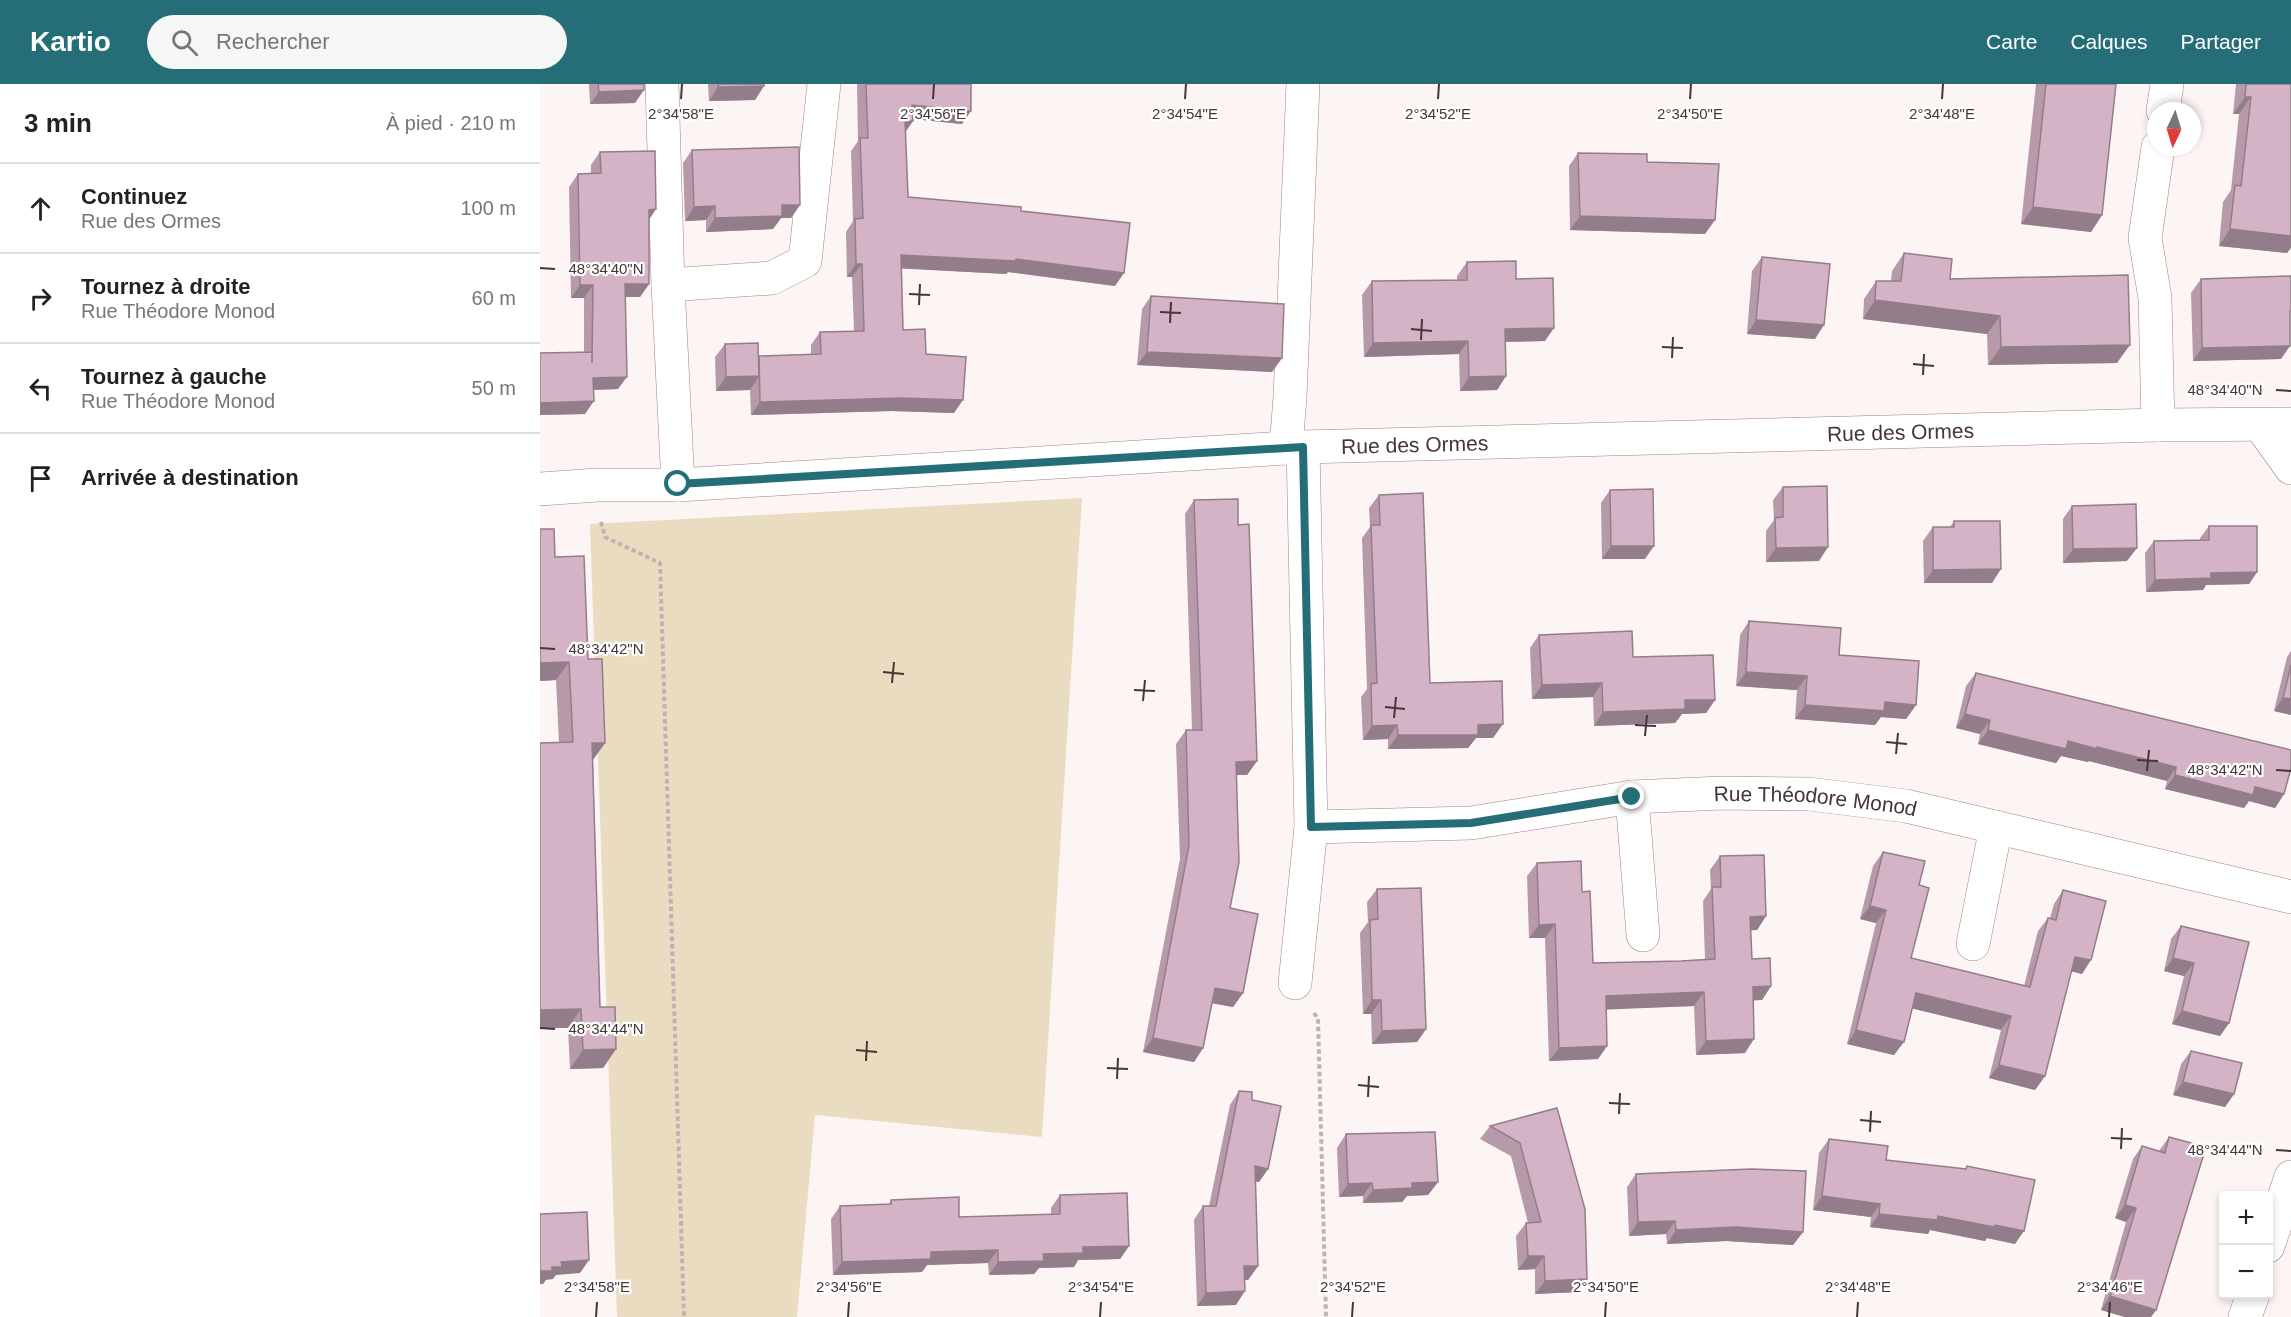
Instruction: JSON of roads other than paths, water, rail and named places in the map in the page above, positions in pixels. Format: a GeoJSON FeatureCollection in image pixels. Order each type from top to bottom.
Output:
{"type":"FeatureCollection","features":[{"type":"Feature","properties":{"kind":"street"},"geometry":{"type":"LineString","coordinates":[[662,84],[668,285],[678,484]]}},
{"type":"Feature","properties":{"kind":"street"},"geometry":{"type":"LineString","coordinates":[[668,285],[772,278],[804,261],[824,84]]}},
{"type":"Feature","properties":{"kind":"street"},"geometry":{"type":"LineString","coordinates":[[1295,982],[1311,827],[1290,397],[1303,84]]}},
{"type":"Feature","properties":{"kind":"street"},"geometry":{"type":"LineString","coordinates":[[2164,102],[2167,84]]}},
{"type":"Feature","properties":{"kind":"street"},"geometry":{"type":"LineString","coordinates":[[2157,156],[2145,238],[2155,298],[2158,424]]}},
{"type":"Feature","properties":{"kind":"street","name":"Rue des Ormes"},"geometry":{"type":"LineString","coordinates":[[540,489],[597,485],[678,484],[1294,448],[2158,424],[2276,425]]}},
{"type":"Feature","properties":{"kind":"street"},"geometry":{"type":"LineString","coordinates":[[2276,425],[2291,468]]}},
{"type":"Feature","properties":{"kind":"street","name":"Rue Théodore Monod"},"geometry":{"type":"LineString","coordinates":[[1311,827],[1471,823],[1632,797],[1722,793],[1809,794],[1906,806],[2291,897]]}},
{"type":"Feature","properties":{"kind":"street"},"geometry":{"type":"LineString","coordinates":[[1632,797],[1643,935]]}},
{"type":"Feature","properties":{"kind":"street"},"geometry":{"type":"LineString","coordinates":[[1973,944],[1996,827]]}},
{"type":"Feature","properties":{"kind":"street"},"geometry":{"type":"LineString","coordinates":[[2268,1245],[2291,1177]]}},
{"type":"Feature","properties":{"kind":"street"},"geometry":{"type":"LineString","coordinates":[[2245,1317],[2251,1299]]}}]}
